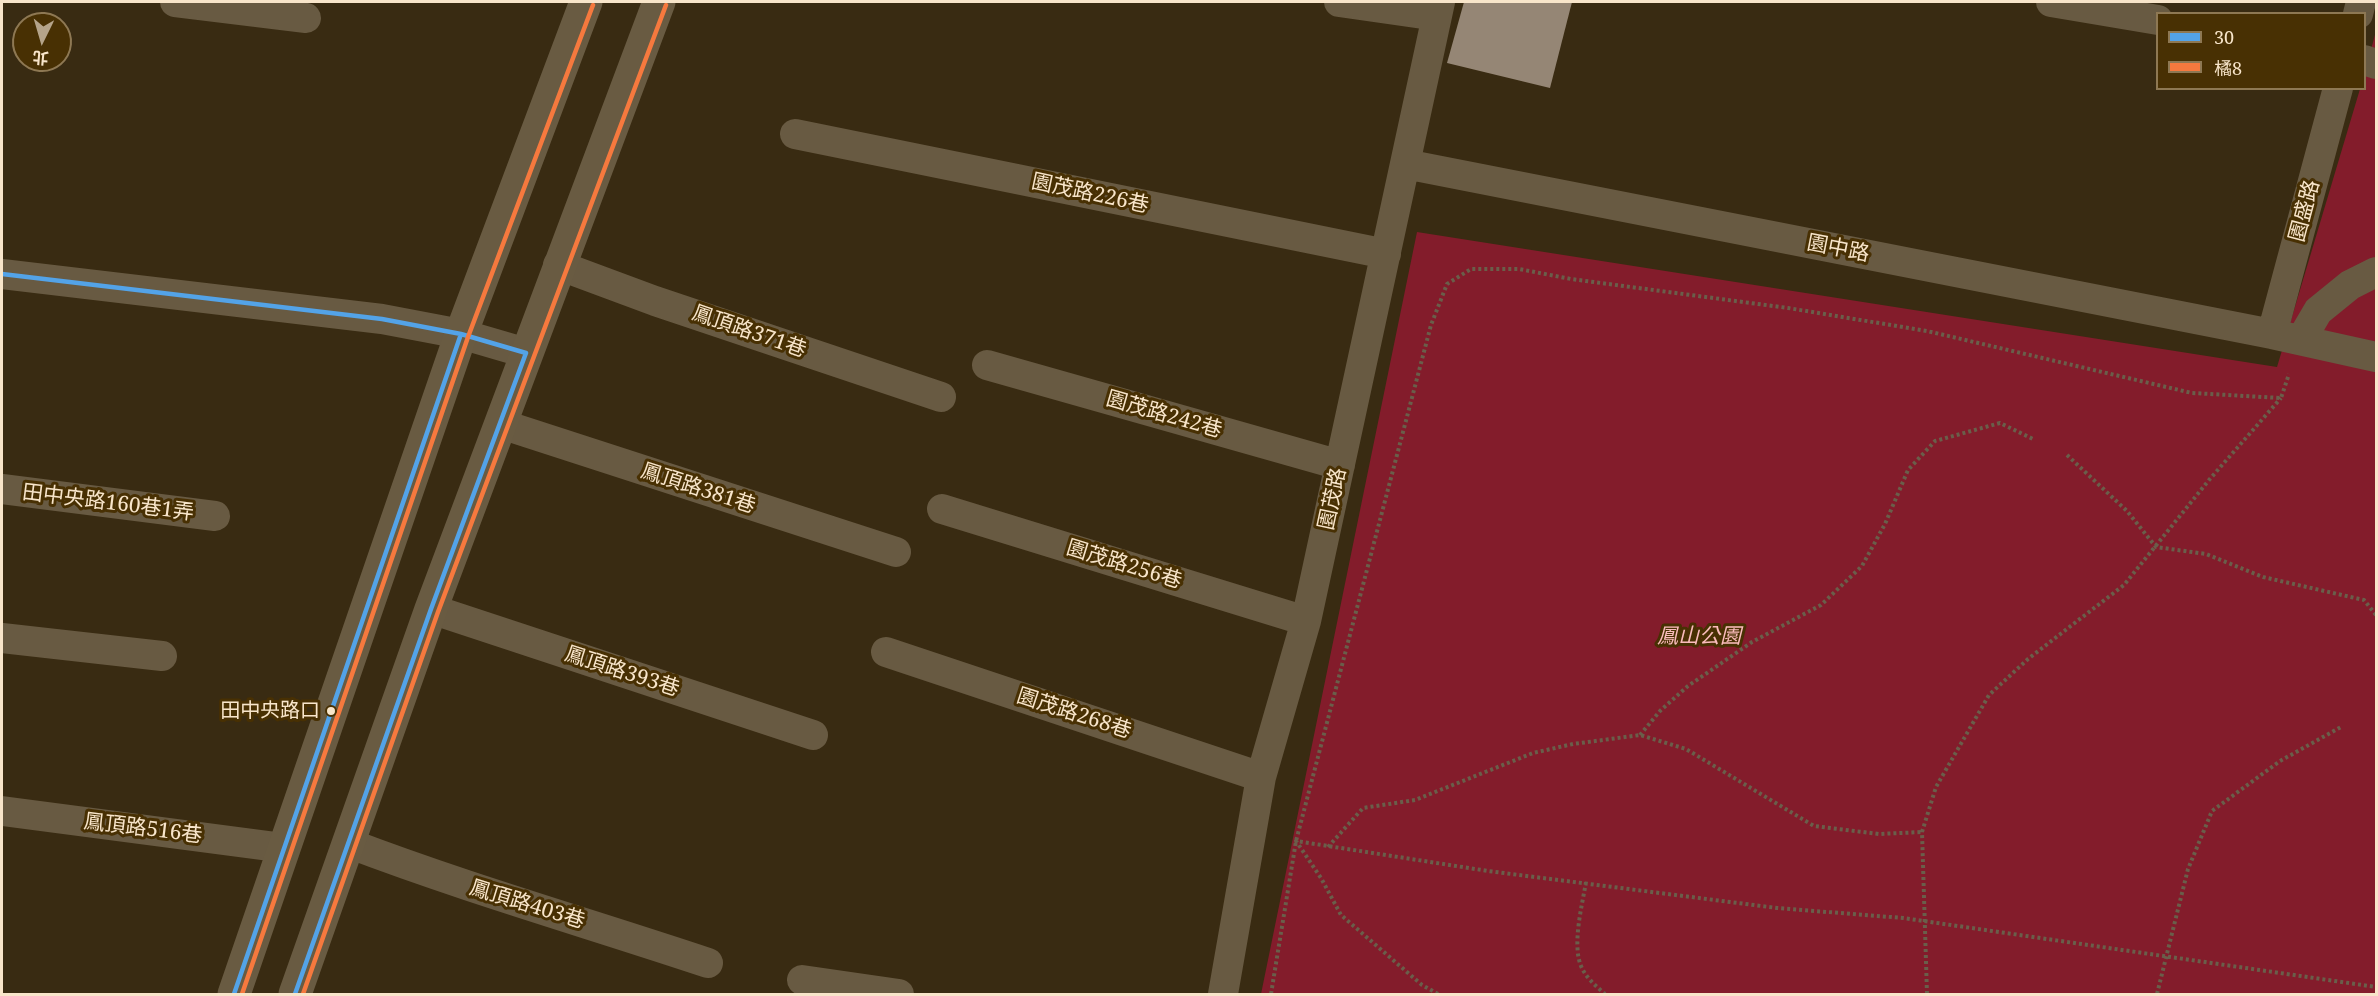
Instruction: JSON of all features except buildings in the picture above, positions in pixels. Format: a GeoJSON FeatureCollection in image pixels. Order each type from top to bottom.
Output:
{"type":"FeatureCollection","features":[{"type":"Feature","properties":{"kind":"main road"},"geometry":{"type":"LineString","coordinates":[[234,994],[461,334],[586,2]]}},
{"type":"Feature","properties":{"kind":"main road"},"geometry":{"type":"LineString","coordinates":[[295,994],[431,609],[658,2]]}},
{"type":"Feature","properties":{"kind":"street"},"geometry":{"type":"LineString","coordinates":[[175,2],[306,18]]}},
{"type":"Feature","properties":{"kind":"street"},"geometry":{"type":"LineString","coordinates":[[1339,2],[1439,9]]}},
{"type":"Feature","properties":{"kind":"street"},"geometry":{"type":"LineString","coordinates":[[2051,2],[2156,20]]}},
{"type":"Feature","properties":{"kind":"street","name":"園茂路"},"geometry":{"type":"LineString","coordinates":[[1223,994],[1261,777],[1306,621],[1439,9]]}},
{"type":"Feature","properties":{"kind":"street","name":"園盛路"},"geometry":{"type":"LineString","coordinates":[[2272,334],[2337,90]]}},
{"type":"Feature","properties":{"kind":"street","name":"園茂路226巷"},"geometry":{"type":"LineString","coordinates":[[795,134],[1386,254]]}},
{"type":"Feature","properties":{"kind":"street","name":"園中路"},"geometry":{"type":"LineString","coordinates":[[1405,164],[2272,334],[2376,357]]}},
{"type":"Feature","properties":{"kind":"street","name":"鳳頂路371巷"},"geometry":{"type":"LineString","coordinates":[[558,265],[656,301],[941,397]]}},
{"type":"Feature","properties":{"kind":"street"},"geometry":{"type":"LineString","coordinates":[[2301,340],[2318,311],[2350,285],[2376,272]]}},
{"type":"Feature","properties":{"kind":"street"},"geometry":{"type":"LineString","coordinates":[[2,274],[382,319],[461,334],[526,353]]}},
{"type":"Feature","properties":{"kind":"street","name":"園茂路242巷"},"geometry":{"type":"LineString","coordinates":[[987,365],[1340,465]]}},
{"type":"Feature","properties":{"kind":"street","name":"鳳頂路381巷"},"geometry":{"type":"LineString","coordinates":[[501,424],[896,552]]}},
{"type":"Feature","properties":{"kind":"street","name":"田中央路160巷1弄"},"geometry":{"type":"LineString","coordinates":[[2,489],[215,516]]}},
{"type":"Feature","properties":{"kind":"street","name":"園茂路256巷"},"geometry":{"type":"LineString","coordinates":[[942,509],[1306,621]]}},
{"type":"Feature","properties":{"kind":"street","name":"鳳頂路393巷"},"geometry":{"type":"LineString","coordinates":[[431,609],[813,735]]}},
{"type":"Feature","properties":{"kind":"street"},"geometry":{"type":"LineString","coordinates":[[2,638],[162,656]]}},
{"type":"Feature","properties":{"kind":"street","name":"園茂路268巷"},"geometry":{"type":"LineString","coordinates":[[886,652],[1261,777]]}},
{"type":"Feature","properties":{"kind":"street","name":"鳳頂路516巷"},"geometry":{"type":"LineString","coordinates":[[2,811],[284,848]]}},
{"type":"Feature","properties":{"kind":"street","name":"鳳頂路403巷"},"geometry":{"type":"LineString","coordinates":[[348,843],[438,877],[571,917],[708,963]]}},
{"type":"Feature","properties":{"kind":"street"},"geometry":{"type":"LineString","coordinates":[[802,980],[899,994]]}},
{"type":"Feature","properties":{"kind":"path"},"geometry":{"type":"LineString","coordinates":[[1271,994],[1296,841],[1431,325],[1447,284],[1472,269],[1519,269],[1571,279],[1788,308],[1927,331],[2192,393],[2281,398]]}},
{"type":"Feature","properties":{"kind":"path"},"geometry":{"type":"LineString","coordinates":[[1927,994],[1922,832],[1936,787],[1989,695],[2028,659],[2124,585],[2209,480],[2281,398],[2301,340]]}},
{"type":"Feature","properties":{"kind":"path"},"geometry":{"type":"LineString","coordinates":[[1640,735],[1660,711],[1688,686],[1752,642],[1821,605],[1862,566],[1885,524],[1908,470],[1935,441],[2000,423],[2033,439]]}},
{"type":"Feature","properties":{"kind":"path"},"geometry":{"type":"LineString","coordinates":[[2067,455],[2127,511],[2156,547],[2206,554],[2263,577],[2364,600],[2376,615]]}},
{"type":"Feature","properties":{"kind":"path"},"geometry":{"type":"LineString","coordinates":[[2157,994],[2188,869],[2212,811],[2280,761],[2342,727]]}},
{"type":"Feature","properties":{"kind":"path"},"geometry":{"type":"LineString","coordinates":[[1328,847],[1363,808],[1415,800],[1533,753],[1573,744],[1640,735],[1686,749],[1814,826],[1880,834],[1922,832]]}},
{"type":"Feature","properties":{"kind":"path"},"geometry":{"type":"LineString","coordinates":[[1296,841],[1777,908],[1923,921],[2376,987]]}},
{"type":"Feature","properties":{"kind":"path"},"geometry":{"type":"LineString","coordinates":[[1296,841],[1321,878],[1341,915],[1422,985],[1438,994]]}},
{"type":"Feature","properties":{"kind":"path"},"geometry":{"type":"LineString","coordinates":[[1586,882],[1578,934],[1581,965],[1591,981],[1605,994]]}},
{"type":"Feature","properties":{"kind":"green space","name":"鳳山公園"},"geometry":{"type":"Polygon","coordinates":[[[2376,31],[2376,994],[1261,994],[1417,232],[2277,367],[2360,90],[2366,90],[2366,68],[2376,31]]]}},
{"type":"Feature","properties":{"kind":"transit line","name":"橘8"},"geometry":{"type":"LineString","coordinates":[[242,994],[468,337],[593,5]]}},
{"type":"Feature","properties":{"kind":"transit line","name":"橘8"},"geometry":{"type":"LineString","coordinates":[[303,994],[438,612],[666,5]]}},
{"type":"Feature","properties":{"kind":"transit line","name":"30"},"geometry":{"type":"LineString","coordinates":[[2,274],[382,319],[461,334],[526,353],[431,609],[295,994]]}},
{"type":"Feature","properties":{"kind":"transit line","name":"30"},"geometry":{"type":"LineString","coordinates":[[234,994],[461,334]]}},
{"type":"Feature","properties":{"kind":"place","name":"田中央路口"},"geometry":{"type":"Point","coordinates":[331,711]}}]}
